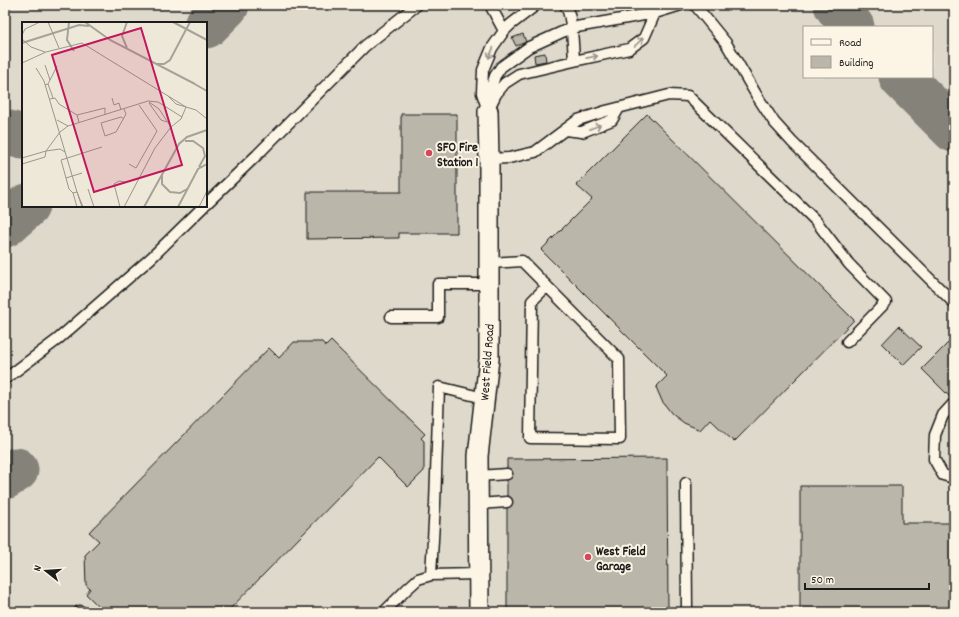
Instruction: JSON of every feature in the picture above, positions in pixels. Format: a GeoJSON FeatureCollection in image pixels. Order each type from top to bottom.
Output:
{"type":"FeatureCollection","features":[{"type":"Feature","properties":{"kind":"street","name":"West Field Road"},"geometry":{"type":"LineString","coordinates":[[479,612],[478,456],[489,359],[488,112]]}},
{"type":"Feature","properties":{"kind":"lane"},"geometry":{"type":"LineString","coordinates":[[207,203],[365,46],[417,5]]}},
{"type":"Feature","properties":{"kind":"lane"},"geometry":{"type":"LineString","coordinates":[[490,5],[504,31]]}},
{"type":"Feature","properties":{"kind":"lane"},"geometry":{"type":"LineString","coordinates":[[488,112],[482,93],[483,70],[492,48],[510,25],[536,5]]}},
{"type":"Feature","properties":{"kind":"lane"},"geometry":{"type":"LineString","coordinates":[[565,5],[571,28],[574,61]]}},
{"type":"Feature","properties":{"kind":"lane"},"geometry":{"type":"LineString","coordinates":[[488,112],[492,85],[495,76],[501,67],[529,47],[571,28],[655,12],[681,5]]}},
{"type":"Feature","properties":{"kind":"lane"},"geometry":{"type":"LineString","coordinates":[[695,5],[726,43],[774,122],[792,142],[954,303]]}},
{"type":"Feature","properties":{"kind":"lane"},"geometry":{"type":"LineString","coordinates":[[488,112],[496,94],[505,83],[519,74],[629,49],[644,38],[655,12]]}},
{"type":"Feature","properties":{"kind":"lane"},"geometry":{"type":"LineString","coordinates":[[489,159],[509,158],[535,152],[578,120],[606,111],[668,94],[688,96],[816,221],[849,264],[886,302],[847,342]]}},
{"type":"Feature","properties":{"kind":"lane"},"geometry":{"type":"LineString","coordinates":[[5,379],[57,340],[151,258],[203,207]]}},
{"type":"Feature","properties":{"kind":"lane"},"geometry":{"type":"LineString","coordinates":[[489,263],[522,261],[548,286],[619,359],[620,439],[530,438],[532,301],[548,286]]}},
{"type":"Feature","properties":{"kind":"lane"},"geometry":{"type":"LineString","coordinates":[[391,317],[438,317],[438,284],[489,284]]}},
{"type":"Feature","properties":{"kind":"lane"},"geometry":{"type":"LineString","coordinates":[[431,575],[439,387],[484,398]]}},
{"type":"Feature","properties":{"kind":"lane"},"geometry":{"type":"LineString","coordinates":[[954,403],[943,415],[935,434],[934,459],[943,475],[954,478]]}},
{"type":"Feature","properties":{"kind":"lane"},"geometry":{"type":"LineString","coordinates":[[478,476],[507,474]]}},
{"type":"Feature","properties":{"kind":"lane"},"geometry":{"type":"LineString","coordinates":[[686,483],[687,612]]}},
{"type":"Feature","properties":{"kind":"lane"},"geometry":{"type":"LineString","coordinates":[[478,504],[507,502]]}},
{"type":"Feature","properties":{"kind":"lane"},"geometry":{"type":"LineString","coordinates":[[384,612],[418,579],[431,575],[479,574]]}},
{"type":"Feature","properties":{"kind":"shaded area"},"geometry":{"type":"Polygon","coordinates":[[[5,5],[954,5],[954,612],[5,612],[5,5]]]}},
{"type":"Feature","properties":{"kind":"building"},"geometry":{"type":"Polygon","coordinates":[[[523,34],[526,42],[516,46],[512,38],[523,34]]]}},
{"type":"Feature","properties":{"kind":"building"},"geometry":{"type":"Polygon","coordinates":[[[545,53],[546,61],[535,63],[534,55],[545,53]]]}},
{"type":"Feature","properties":{"kind":"building","name":"SFO Fire Station 1"},"geometry":{"type":"Polygon","coordinates":[[[401,114],[457,114],[457,233],[399,233],[399,238],[307,239],[307,192],[401,192],[401,114]]]}},
{"type":"Feature","properties":{"kind":"building"},"geometry":{"type":"Polygon","coordinates":[[[647,114],[854,320],[734,442],[710,419],[700,430],[684,423],[672,414],[662,401],[656,387],[667,376],[541,250],[592,199],[576,185],[647,114]]]}},
{"type":"Feature","properties":{"kind":"building"},"geometry":{"type":"Polygon","coordinates":[[[899,326],[921,347],[903,365],[882,344],[899,326]]]}},
{"type":"Feature","properties":{"kind":"building"},"geometry":{"type":"Polygon","coordinates":[[[331,341],[425,434],[421,438],[424,441],[424,471],[408,487],[378,457],[227,612],[104,612],[86,594],[90,589],[86,585],[85,555],[99,541],[89,532],[269,348],[279,358],[294,342],[322,342],[326,346],[331,341]]]}},
{"type":"Feature","properties":{"kind":"building"},"geometry":{"type":"Polygon","coordinates":[[[948,343],[954,348],[954,401],[922,369],[948,343]]]}},
{"type":"Feature","properties":{"kind":"building","name":"West Field Garage"},"geometry":{"type":"Polygon","coordinates":[[[667,458],[668,612],[507,612],[507,459],[667,458]]]}},
{"type":"Feature","properties":{"kind":"building"},"geometry":{"type":"Polygon","coordinates":[[[800,486],[902,486],[902,523],[954,523],[954,612],[800,612],[800,486]]]}},
{"type":"Feature","properties":{"kind":"taxiway"},"geometry":{"type":"LineString","coordinates":[[207,25],[227,5]]}},
{"type":"Feature","properties":{"kind":"taxiway"},"geometry":{"type":"LineString","coordinates":[[836,5],[851,26]]}},
{"type":"Feature","properties":{"kind":"taxiway"},"geometry":{"type":"LineString","coordinates":[[902,78],[954,130]]}},
{"type":"Feature","properties":{"kind":"taxiway"},"geometry":{"type":"LineString","coordinates":[[5,132],[22,137]]}},
{"type":"Feature","properties":{"kind":"taxiway"},"geometry":{"type":"LineString","coordinates":[[5,225],[26,207]]}},
{"type":"Feature","properties":{"kind":"taxiway"},"geometry":{"type":"LineString","coordinates":[[5,477],[16,470]]}},
{"type":"Feature","properties":{"kind":"place","name":"SFO Fire Station 1"},"geometry":{"type":"Point","coordinates":[429,153]}},
{"type":"Feature","properties":{"kind":"place","name":"West Field Garage"},"geometry":{"type":"Point","coordinates":[588,557]}}]}
